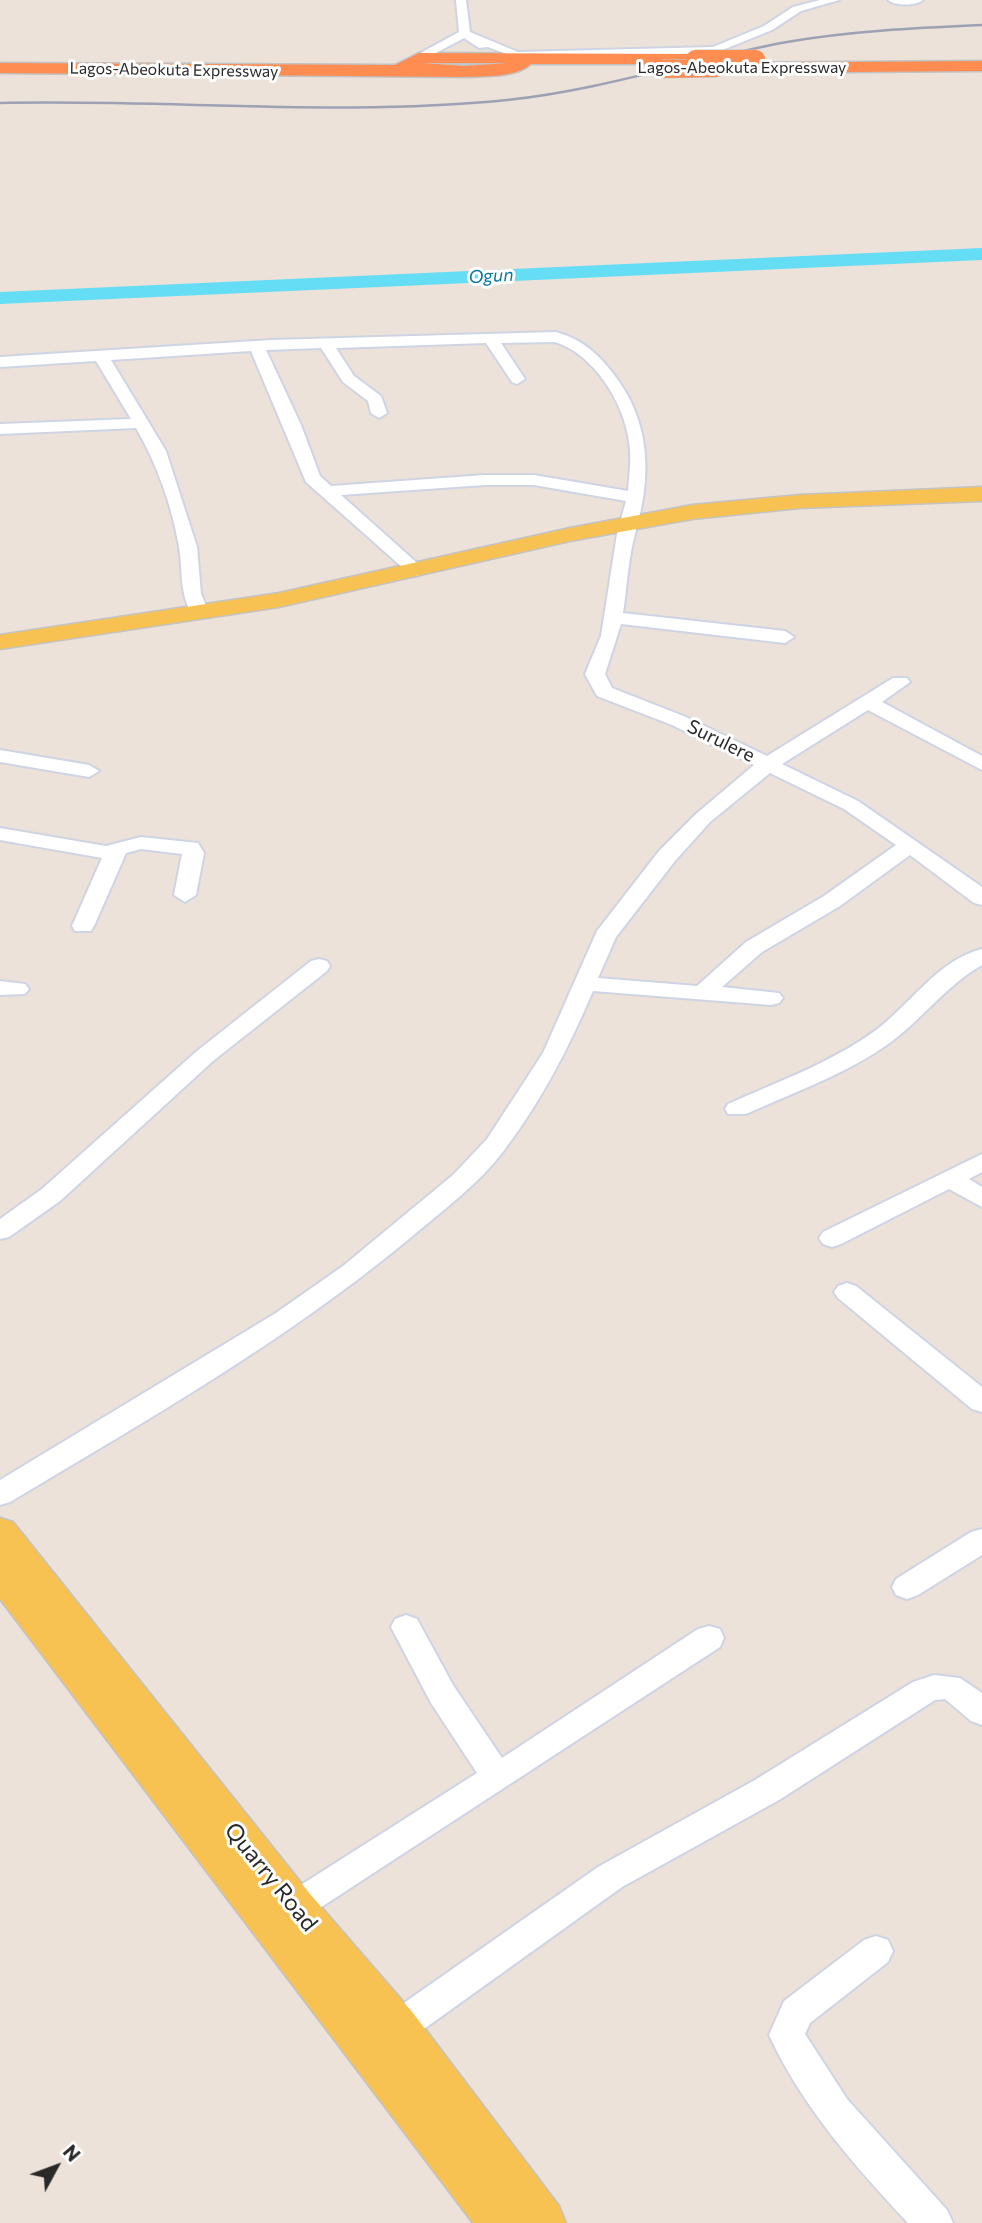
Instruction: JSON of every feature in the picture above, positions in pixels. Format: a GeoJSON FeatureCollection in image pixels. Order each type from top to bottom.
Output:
{"type":"FeatureCollection","features":[{"type":"Feature","properties":{"kind":"highway","name":"Lagos-Abeokuta Expressway"},"geometry":{"type":"LineString","coordinates":[[509,62],[982,57]]}},
{"type":"Feature","properties":{"kind":"highway","name":"Lagos-Abeokuta Expressway"},"geometry":{"type":"LineString","coordinates":[[0,66],[345,62],[418,58],[662,69],[982,66]]}},
{"type":"Feature","properties":{"kind":"highway"},"geometry":{"type":"LineString","coordinates":[[418,58],[403,65],[433,70],[509,62]]}},
{"type":"Feature","properties":{"kind":"highway","name":"Lagos-Abeokuta Expressway"},"geometry":{"type":"LineString","coordinates":[[0,66],[433,70]]}},
{"type":"Feature","properties":{"kind":"main road"},"geometry":{"type":"LineString","coordinates":[[0,649],[143,630],[288,605],[721,508],[982,494]]}},
{"type":"Feature","properties":{"kind":"main road"},"geometry":{"type":"LineString","coordinates":[[0,642],[200,612],[629,528],[743,514],[982,501]]}},
{"type":"Feature","properties":{"kind":"main road","name":"Quarry Road"},"geometry":{"type":"LineString","coordinates":[[0,1532],[294,1907],[397,2028],[542,2223]]}},
{"type":"Feature","properties":{"kind":"main road","name":"Quarry Road"},"geometry":{"type":"LineString","coordinates":[[0,1571],[503,2223]]}},
{"type":"Feature","properties":{"kind":"street"},"geometry":{"type":"LineString","coordinates":[[461,0],[469,36],[509,62]]}},
{"type":"Feature","properties":{"kind":"street"},"geometry":{"type":"LineString","coordinates":[[418,58],[469,36],[484,40],[493,48],[517,55],[715,50],[768,28],[797,9],[834,0]]}},
{"type":"Feature","properties":{"kind":"street"},"geometry":{"type":"LineString","coordinates":[[893,0],[918,0]]}},
{"type":"Feature","properties":{"kind":"street"},"geometry":{"type":"LineString","coordinates":[[490,338],[517,379]]}},
{"type":"Feature","properties":{"kind":"street","name":"Surulere"},"geometry":{"type":"LineString","coordinates":[[0,362],[257,347],[490,338],[568,339],[608,377],[625,405],[638,444],[634,497],[614,618],[595,674],[604,692],[679,721],[851,805],[911,845],[982,898]]}},
{"type":"Feature","properties":{"kind":"street"},"geometry":{"type":"LineString","coordinates":[[327,345],[348,379],[375,398],[379,412]]}},
{"type":"Feature","properties":{"kind":"street"},"geometry":{"type":"LineString","coordinates":[[257,347],[293,425],[308,472],[416,570]]}},
{"type":"Feature","properties":{"kind":"street"},"geometry":{"type":"LineString","coordinates":[[101,356],[158,451],[172,488],[188,547],[192,594],[200,612]]}},
{"type":"Feature","properties":{"kind":"street"},"geometry":{"type":"LineString","coordinates":[[0,429],[142,423]]}},
{"type":"Feature","properties":{"kind":"street"},"geometry":{"type":"LineString","coordinates":[[326,491],[485,480],[534,480],[634,497]]}},
{"type":"Feature","properties":{"kind":"street"},"geometry":{"type":"LineString","coordinates":[[614,618],[785,637]]}},
{"type":"Feature","properties":{"kind":"street"},"geometry":{"type":"LineString","coordinates":[[0,1494],[153,1404],[286,1319],[352,1272],[462,1181],[496,1144],[555,1053],[605,936],[667,856],[703,818],[768,764],[900,682]]}},
{"type":"Feature","properties":{"kind":"street"},"geometry":{"type":"LineString","coordinates":[[868,702],[982,764]]}},
{"type":"Feature","properties":{"kind":"street"},"geometry":{"type":"LineString","coordinates":[[0,756],[89,771]]}},
{"type":"Feature","properties":{"kind":"street"},"geometry":{"type":"LineString","coordinates":[[0,834],[65,847],[116,851],[141,843],[190,848],[193,853],[185,895]]}},
{"type":"Feature","properties":{"kind":"street"},"geometry":{"type":"LineString","coordinates":[[702,993],[754,947],[832,901],[911,845]]}},
{"type":"Feature","properties":{"kind":"street"},"geometry":{"type":"LineString","coordinates":[[83,926],[116,851]]}},
{"type":"Feature","properties":{"kind":"street"},"geometry":{"type":"LineString","coordinates":[[737,1109],[879,1039],[939,982],[982,957]]}},
{"type":"Feature","properties":{"kind":"street"},"geometry":{"type":"LineString","coordinates":[[0,1231],[51,1195],[125,1132],[205,1056],[318,966]]}},
{"type":"Feature","properties":{"kind":"street"},"geometry":{"type":"LineString","coordinates":[[585,984],[771,998]]}},
{"type":"Feature","properties":{"kind":"street"},"geometry":{"type":"LineString","coordinates":[[832,1238],[982,1161]]}},
{"type":"Feature","properties":{"kind":"street"},"geometry":{"type":"LineString","coordinates":[[950,1178],[982,1199]]}},
{"type":"Feature","properties":{"kind":"street"},"geometry":{"type":"LineString","coordinates":[[847,1292],[982,1402]]}},
{"type":"Feature","properties":{"kind":"street"},"geometry":{"type":"LineString","coordinates":[[907,1587],[982,1540]]}},
{"type":"Feature","properties":{"kind":"street"},"geometry":{"type":"LineString","coordinates":[[406,1627],[442,1694],[497,1777]]}},
{"type":"Feature","properties":{"kind":"street"},"geometry":{"type":"LineString","coordinates":[[294,1907],[709,1638]]}},
{"type":"Feature","properties":{"kind":"street"},"geometry":{"type":"LineString","coordinates":[[397,2028],[610,1877],[767,1790],[924,1691],[940,1684],[949,1686],[982,1712]]}},
{"type":"Feature","properties":{"kind":"street"},"geometry":{"type":"LineString","coordinates":[[876,1951],[797,2012],[787,2035],[809,2079],[880,2166],[934,2223]]}},
{"type":"Feature","properties":{"kind":"waterway","name":"Ogun"},"geometry":{"type":"LineString","coordinates":[[0,298],[982,254]]}},
{"type":"Feature","properties":{"kind":"railway"},"geometry":{"type":"LineString","coordinates":[[0,103],[381,107],[507,100],[613,82],[811,38],[982,25]]}}]}
